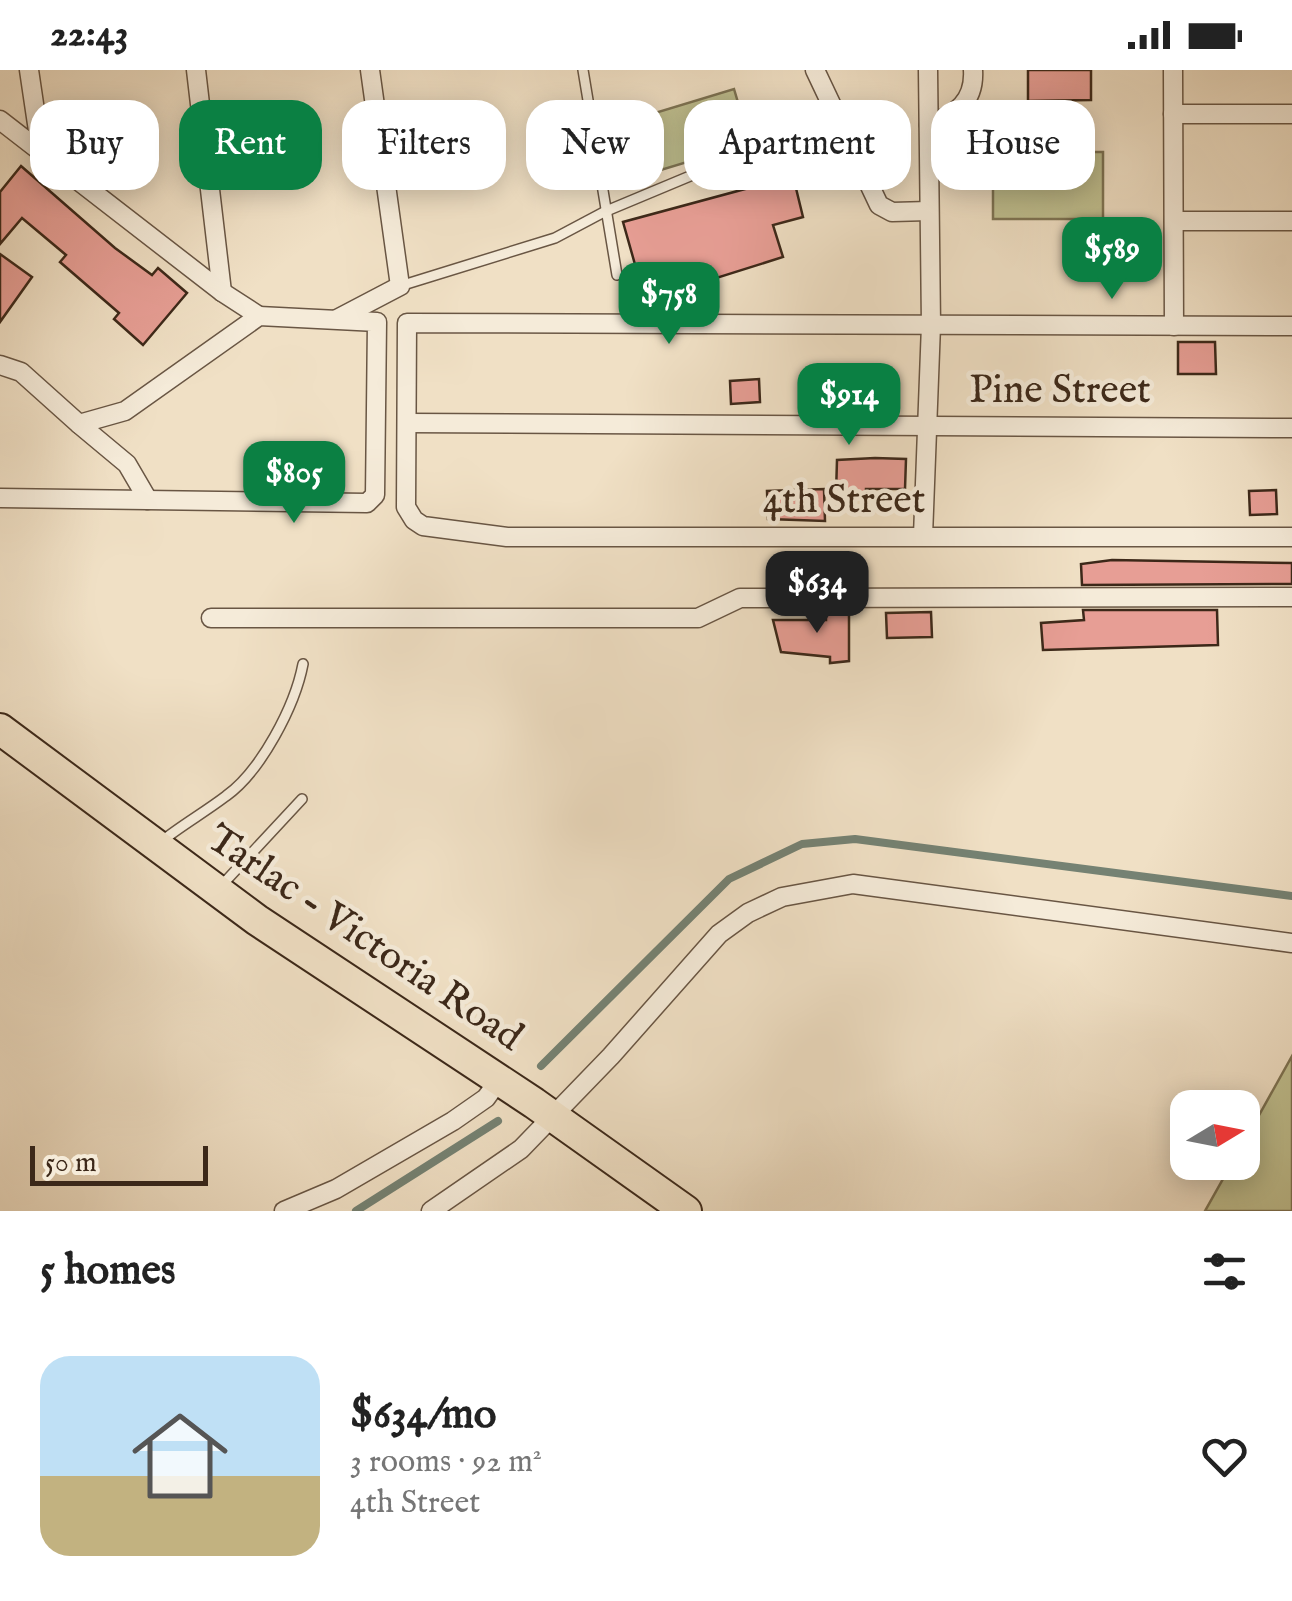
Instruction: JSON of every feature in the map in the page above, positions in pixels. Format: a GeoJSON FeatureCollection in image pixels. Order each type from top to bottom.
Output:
{"type":"FeatureCollection","features":[{"type":"Feature","properties":{"kind":"main road","name":"Tarlac - Victoria Road"},"geometry":{"type":"LineString","coordinates":[[0,729],[217,890],[686,1211]]}},
{"type":"Feature","properties":{"kind":"street"},"geometry":{"type":"LineString","coordinates":[[29,70],[34,100]]}},
{"type":"Feature","properties":{"kind":"street"},"geometry":{"type":"LineString","coordinates":[[196,70],[222,292]]}},
{"type":"Feature","properties":{"kind":"street"},"geometry":{"type":"LineString","coordinates":[[335,320],[400,286],[370,70]]}},
{"type":"Feature","properties":{"kind":"street"},"geometry":{"type":"LineString","coordinates":[[816,70],[879,205],[892,212],[929,211]]}},
{"type":"Feature","properties":{"kind":"street"},"geometry":{"type":"LineString","coordinates":[[923,536],[931,324],[928,70]]}},
{"type":"Feature","properties":{"kind":"street"},"geometry":{"type":"LineString","coordinates":[[930,126],[958,114],[974,86],[972,70]]}},
{"type":"Feature","properties":{"kind":"street"},"geometry":{"type":"LineString","coordinates":[[1173,70],[1174,326]]}},
{"type":"Feature","properties":{"kind":"street"},"geometry":{"type":"LineString","coordinates":[[1173,114],[1292,114]]}},
{"type":"Feature","properties":{"kind":"street"},"geometry":{"type":"LineString","coordinates":[[0,120],[30,142]]}},
{"type":"Feature","properties":{"kind":"street"},"geometry":{"type":"LineString","coordinates":[[0,498],[367,503],[375,494],[377,322],[259,316],[222,292],[92,190]]}},
{"type":"Feature","properties":{"kind":"street"},"geometry":{"type":"LineString","coordinates":[[1174,221],[1292,221]]}},
{"type":"Feature","properties":{"kind":"street"},"geometry":{"type":"LineString","coordinates":[[79,424],[124,411],[259,316]]}},
{"type":"Feature","properties":{"kind":"street"},"geometry":{"type":"LineString","coordinates":[[407,424],[407,323],[1292,326]]}},
{"type":"Feature","properties":{"kind":"street"},"geometry":{"type":"LineString","coordinates":[[0,365],[21,372],[127,464],[148,500]]}},
{"type":"Feature","properties":{"kind":"street","name":"Pine Street"},"geometry":{"type":"LineString","coordinates":[[407,424],[1292,428]]}},
{"type":"Feature","properties":{"kind":"street","name":"4th Street"},"geometry":{"type":"LineString","coordinates":[[407,424],[406,506],[414,520],[424,526],[507,537],[1292,536]]}},
{"type":"Feature","properties":{"kind":"street"},"geometry":{"type":"LineString","coordinates":[[211,618],[698,618],[740,598],[1292,597]]}},
{"type":"Feature","properties":{"kind":"street"},"geometry":{"type":"LineString","coordinates":[[431,1211],[521,1149],[720,934],[748,913],[782,898],[854,884],[1292,943]]}},
{"type":"Feature","properties":{"kind":"street"},"geometry":{"type":"LineString","coordinates":[[284,1211],[336,1189],[452,1121],[486,1098],[499,1080]]}},
{"type":"Feature","properties":{"kind":"lane"},"geometry":{"type":"LineString","coordinates":[[583,70],[617,275]]}},
{"type":"Feature","properties":{"kind":"lane"},"geometry":{"type":"LineString","coordinates":[[400,286],[540,243],[684,179]]}},
{"type":"Feature","properties":{"kind":"lane"},"geometry":{"type":"LineString","coordinates":[[156,845],[229,794],[239,782],[272,740],[293,698],[303,664]]}},
{"type":"Feature","properties":{"kind":"lane"},"geometry":{"type":"LineString","coordinates":[[217,890],[302,799]]}},
{"type":"Feature","properties":{"kind":"green space"},"geometry":{"type":"Polygon","coordinates":[[[734,89],[737,100],[698,100],[734,89]]]}},
{"type":"Feature","properties":{"kind":"green space"},"geometry":{"type":"Polygon","coordinates":[[[684,104],[684,163],[664,169],[664,110],[684,104]]]}},
{"type":"Feature","properties":{"kind":"green space"},"geometry":{"type":"Polygon","coordinates":[[[1095,152],[1103,152],[1103,219],[993,219],[993,190],[1095,190],[1095,152]]]}},
{"type":"Feature","properties":{"kind":"green space"},"geometry":{"type":"Polygon","coordinates":[[[1292,1056],[1292,1211],[1205,1211],[1222,1180],[1260,1180],[1260,1113],[1292,1056]]]}},
{"type":"Feature","properties":{"kind":"building"},"geometry":{"type":"Polygon","coordinates":[[[1028,70],[1091,70],[1091,100],[1028,100],[1028,70]]]}},
{"type":"Feature","properties":{"kind":"building"},"geometry":{"type":"Polygon","coordinates":[[[21,166],[30,174],[30,190],[49,190],[115,248],[152,275],[158,268],[187,293],[143,345],[114,319],[119,313],[60,262],[66,255],[22,218],[0,244],[0,192],[21,166]]]}},
{"type":"Feature","properties":{"kind":"building"},"geometry":{"type":"Polygon","coordinates":[[[741,190],[796,190],[803,217],[773,225],[783,257],[656,297],[646,265],[636,268],[623,222],[741,190]]]}},
{"type":"Feature","properties":{"kind":"building"},"geometry":{"type":"Polygon","coordinates":[[[0,254],[32,277],[0,322],[0,254]]]}},
{"type":"Feature","properties":{"kind":"building"},"geometry":{"type":"Polygon","coordinates":[[[1178,342],[1215,342],[1216,374],[1178,374],[1178,342]]]}},
{"type":"Feature","properties":{"kind":"building"},"geometry":{"type":"Polygon","coordinates":[[[759,379],[760,402],[731,404],[730,381],[759,379]]]}},
{"type":"Feature","properties":{"kind":"building"},"geometry":{"type":"Polygon","coordinates":[[[906,459],[905,489],[866,489],[866,495],[836,494],[837,460],[906,459]]]}},
{"type":"Feature","properties":{"kind":"building"},"geometry":{"type":"Polygon","coordinates":[[[824,489],[825,521],[768,519],[767,491],[824,489]]]}},
{"type":"Feature","properties":{"kind":"building"},"geometry":{"type":"Polygon","coordinates":[[[1276,490],[1277,514],[1250,515],[1249,491],[1276,490]]]}},
{"type":"Feature","properties":{"kind":"building"},"geometry":{"type":"Polygon","coordinates":[[[1112,560],[1292,563],[1292,584],[1082,585],[1081,564],[1112,560]]]}},
{"type":"Feature","properties":{"kind":"building"},"geometry":{"type":"Polygon","coordinates":[[[826,610],[849,610],[849,661],[830,663],[830,657],[781,652],[773,620],[826,620],[826,610]]]}},
{"type":"Feature","properties":{"kind":"building"},"geometry":{"type":"Polygon","coordinates":[[[1083,610],[1217,610],[1218,645],[1043,650],[1041,623],[1084,620],[1083,610]]]}},
{"type":"Feature","properties":{"kind":"building"},"geometry":{"type":"Polygon","coordinates":[[[931,612],[932,637],[887,638],[886,613],[931,612]]]}},
{"type":"Feature","properties":{"kind":"waterway"},"geometry":{"type":"LineString","coordinates":[[541,1066],[729,879],[802,844],[855,839],[1292,896]]}},
{"type":"Feature","properties":{"kind":"waterway"},"geometry":{"type":"LineString","coordinates":[[356,1211],[498,1121]]}}]}
